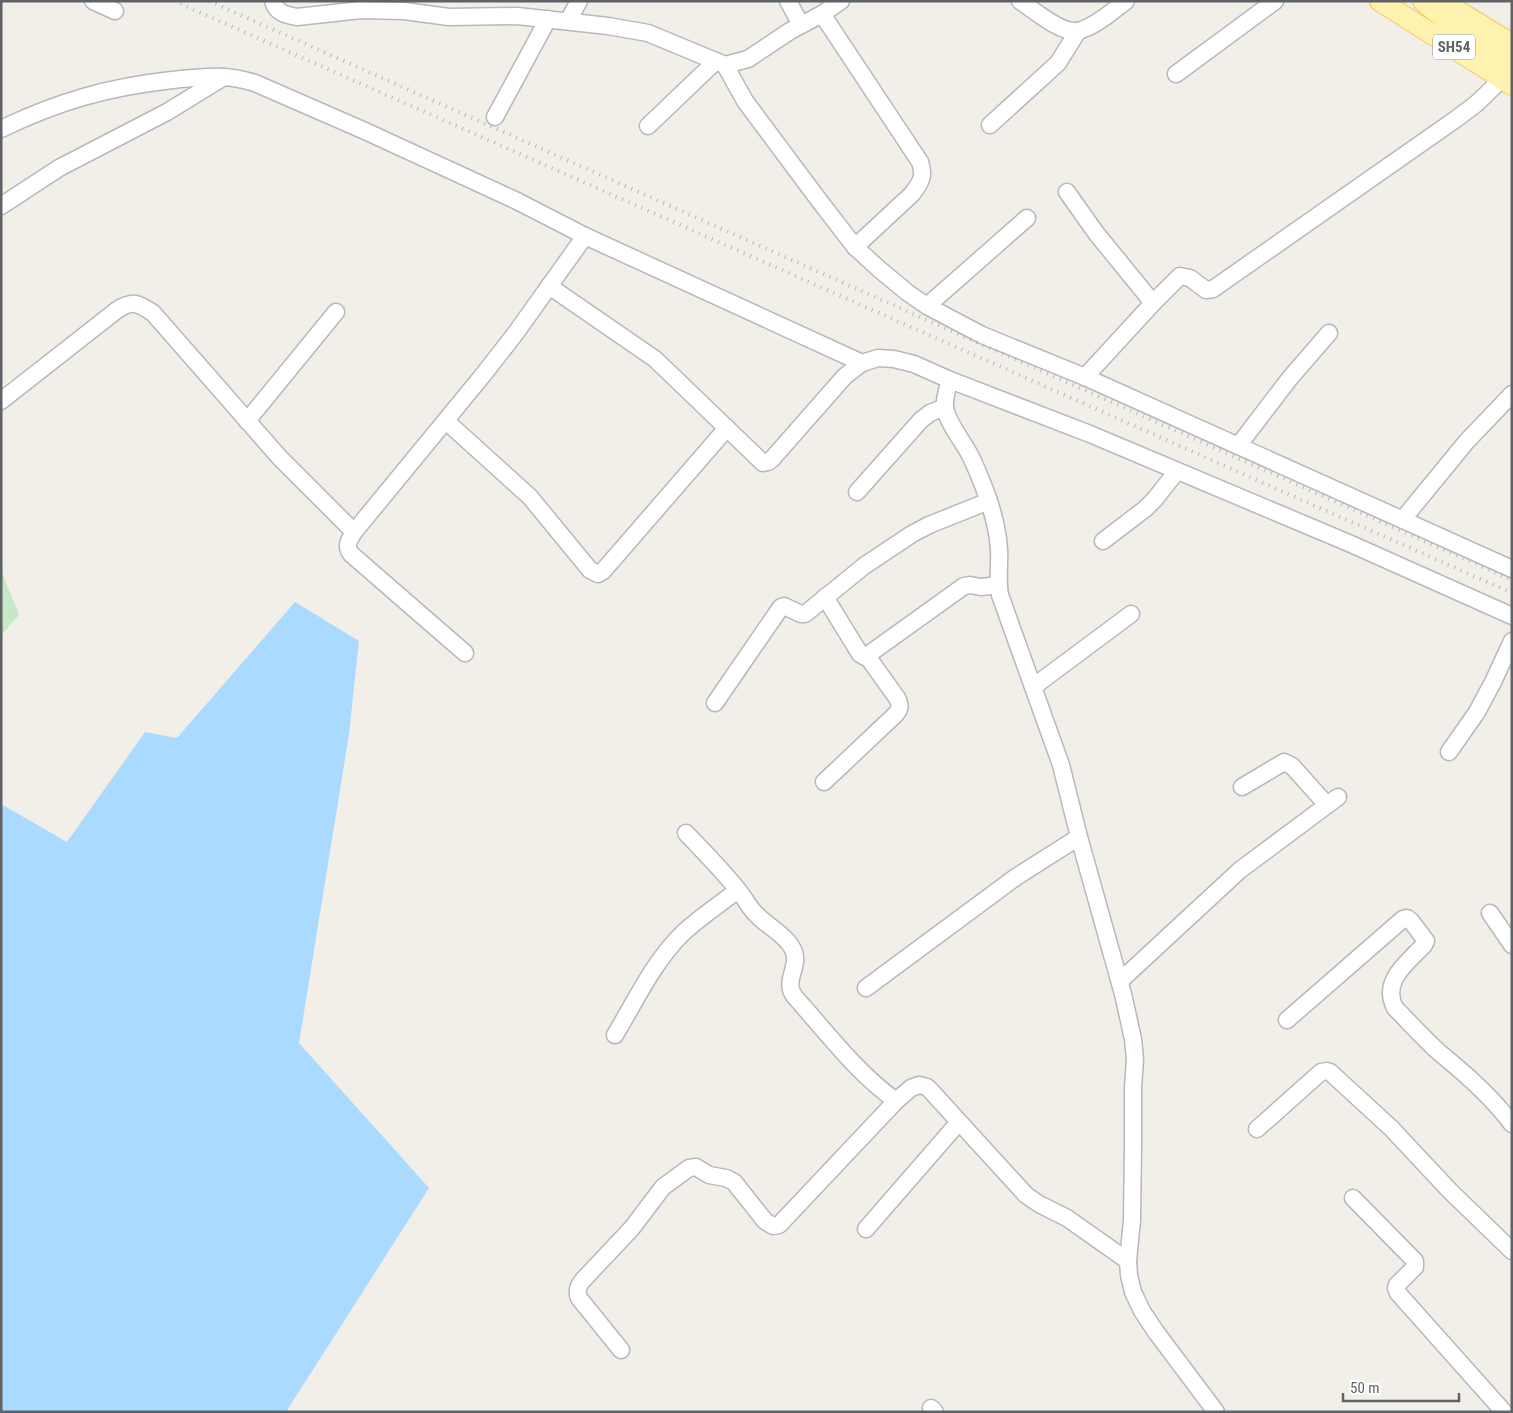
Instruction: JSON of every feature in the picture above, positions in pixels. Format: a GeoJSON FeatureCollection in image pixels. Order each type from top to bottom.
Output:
{"type":"FeatureCollection","features":[{"type":"Feature","properties":{"kind":"main road"},"geometry":{"type":"LineString","coordinates":[[1423,1],[1509,76]]}},
{"type":"Feature","properties":{"kind":"main road","name":"SH54"},"geometry":{"type":"LineString","coordinates":[[1438,1],[1512,44]]}},
{"type":"Feature","properties":{"kind":"main road"},"geometry":{"type":"LineString","coordinates":[[1388,6],[1452,25]]}},
{"type":"Feature","properties":{"kind":"main road","name":"SH54"},"geometry":{"type":"LineString","coordinates":[[1388,6],[1509,76]]}},
{"type":"Feature","properties":{"kind":"street"},"geometry":{"type":"LineString","coordinates":[[93,1],[115,11]]}},
{"type":"Feature","properties":{"kind":"street"},"geometry":{"type":"LineString","coordinates":[[272,1],[278,11],[297,17],[374,6],[449,16],[517,16],[608,26],[648,33],[720,63],[745,102],[855,247],[886,276],[926,306],[982,335],[1085,377],[1512,569]]}},
{"type":"Feature","properties":{"kind":"street"},"geometry":{"type":"LineString","coordinates":[[568,22],[579,1]]}},
{"type":"Feature","properties":{"kind":"street"},"geometry":{"type":"LineString","coordinates":[[788,1],[801,26]]}},
{"type":"Feature","properties":{"kind":"street"},"geometry":{"type":"LineString","coordinates":[[648,126],[720,63],[748,58],[841,1]]}},
{"type":"Feature","properties":{"kind":"street"},"geometry":{"type":"LineString","coordinates":[[1020,1],[1059,27],[1069,31],[1078,31],[1097,21],[1126,1]]}},
{"type":"Feature","properties":{"kind":"street"},"geometry":{"type":"LineString","coordinates":[[1176,74],[1275,1]]}},
{"type":"Feature","properties":{"kind":"street"},"geometry":{"type":"LineString","coordinates":[[822,14],[920,162],[923,171],[918,186],[912,194],[855,247]]}},
{"type":"Feature","properties":{"kind":"street"},"geometry":{"type":"LineString","coordinates":[[495,117],[548,19]]}},
{"type":"Feature","properties":{"kind":"street"},"geometry":{"type":"LineString","coordinates":[[990,125],[1058,63],[1078,31]]}},
{"type":"Feature","properties":{"kind":"street"},"geometry":{"type":"LineString","coordinates":[[1,206],[59,168],[167,112],[226,76]]}},
{"type":"Feature","properties":{"kind":"street"},"geometry":{"type":"LineString","coordinates":[[1,130],[22,119],[73,99],[113,89],[194,78],[226,76],[240,78],[365,131],[517,201],[585,236],[862,363]]}},
{"type":"Feature","properties":{"kind":"street"},"geometry":{"type":"LineString","coordinates":[[1085,377],[1180,276],[1190,278],[1206,290],[1213,289],[1456,119],[1509,76]]}},
{"type":"Feature","properties":{"kind":"street"},"geometry":{"type":"LineString","coordinates":[[1067,192],[1096,233],[1153,303]]}},
{"type":"Feature","properties":{"kind":"street"},"geometry":{"type":"LineString","coordinates":[[926,306],[1027,218]]}},
{"type":"Feature","properties":{"kind":"street"},"geometry":{"type":"LineString","coordinates":[[465,653],[351,554],[347,547],[354,532],[499,354],[585,236]]}},
{"type":"Feature","properties":{"kind":"street"},"geometry":{"type":"LineString","coordinates":[[549,286],[655,359],[760,461],[765,463],[768,462],[845,376],[862,363],[878,358],[894,359],[914,364],[950,380],[1090,434],[1351,544],[1512,616]]}},
{"type":"Feature","properties":{"kind":"street"},"geometry":{"type":"LineString","coordinates":[[1,401],[117,310],[132,303],[139,304],[153,313],[280,458],[354,532]]}},
{"type":"Feature","properties":{"kind":"street"},"geometry":{"type":"LineString","coordinates":[[247,421],[336,312]]}},
{"type":"Feature","properties":{"kind":"street"},"geometry":{"type":"LineString","coordinates":[[1238,446],[1290,378],[1329,333]]}},
{"type":"Feature","properties":{"kind":"street"},"geometry":{"type":"LineString","coordinates":[[950,380],[945,397],[945,407],[948,417],[971,457],[989,501],[999,548],[999,585],[1004,608],[1061,765],[1079,837],[1120,981],[1133,1039],[1135,1059],[1132,1220],[1128,1261],[1133,1292],[1142,1311],[1216,1412]]}},
{"type":"Feature","properties":{"kind":"street"},"geometry":{"type":"LineString","coordinates":[[1403,519],[1467,441],[1512,394]]}},
{"type":"Feature","properties":{"kind":"street"},"geometry":{"type":"LineString","coordinates":[[857,492],[921,420],[930,413],[945,407]]}},
{"type":"Feature","properties":{"kind":"street"},"geometry":{"type":"LineString","coordinates":[[446,421],[530,497],[590,570],[598,574],[603,571],[727,428]]}},
{"type":"Feature","properties":{"kind":"street"},"geometry":{"type":"LineString","coordinates":[[1103,541],[1145,509],[1177,471]]}},
{"type":"Feature","properties":{"kind":"street"},"geometry":{"type":"LineString","coordinates":[[715,703],[781,608],[786,607],[803,615],[807,613],[864,566],[912,534],[929,525],[989,501]]}},
{"type":"Feature","properties":{"kind":"street"},"geometry":{"type":"LineString","coordinates":[[825,597],[860,654],[864,657],[964,586],[999,585]]}},
{"type":"Feature","properties":{"kind":"street"},"geometry":{"type":"LineString","coordinates":[[1033,687],[1131,614]]}},
{"type":"Feature","properties":{"kind":"street"},"geometry":{"type":"LineString","coordinates":[[1449,752],[1481,704],[1512,641]]}},
{"type":"Feature","properties":{"kind":"street"},"geometry":{"type":"LineString","coordinates":[[824,782],[896,714],[900,707],[897,698],[867,656]]}},
{"type":"Feature","properties":{"kind":"street"},"geometry":{"type":"LineString","coordinates":[[1120,981],[1240,870],[1332,802],[1292,766],[1284,762],[1242,787]]}},
{"type":"Feature","properties":{"kind":"street"},"geometry":{"type":"LineString","coordinates":[[686,833],[738,890],[758,917],[791,945],[795,959],[789,986],[791,992],[864,1074],[878,1088],[896,1101]]}},
{"type":"Feature","properties":{"kind":"street"},"geometry":{"type":"LineString","coordinates":[[866,988],[1016,877],[1079,837]]}},
{"type":"Feature","properties":{"kind":"street"},"geometry":{"type":"LineString","coordinates":[[615,1035],[660,960],[670,948],[684,932],[738,890]]}},
{"type":"Feature","properties":{"kind":"street"},"geometry":{"type":"LineString","coordinates":[[1490,913],[1512,945]]}},
{"type":"Feature","properties":{"kind":"street"},"geometry":{"type":"LineString","coordinates":[[1287,1020],[1403,919],[1409,919],[1426,941],[1397,975],[1392,984],[1390,994],[1395,1008],[1434,1047],[1461,1069],[1512,1124]]}},
{"type":"Feature","properties":{"kind":"street"},"geometry":{"type":"LineString","coordinates":[[1257,1128],[1321,1072],[1330,1072],[1391,1128],[1450,1191],[1512,1251]]}},
{"type":"Feature","properties":{"kind":"street"},"geometry":{"type":"LineString","coordinates":[[621,1350],[579,1298],[578,1289],[583,1280],[632,1228],[663,1187],[689,1168],[696,1167],[709,1175],[726,1178],[734,1182],[765,1221],[776,1226],[784,1222],[896,1101],[910,1088],[919,1084],[931,1091],[1026,1195],[1067,1218],[1128,1261]]}},
{"type":"Feature","properties":{"kind":"street"},"geometry":{"type":"LineString","coordinates":[[866,1229],[959,1122]]}},
{"type":"Feature","properties":{"kind":"street"},"geometry":{"type":"LineString","coordinates":[[1353,1198],[1415,1261],[1415,1267],[1397,1285],[1398,1293],[1504,1412]]}},
{"type":"Feature","properties":{"kind":"street"},"geometry":{"type":"LineString","coordinates":[[1509,1412],[1512,1409]]}},
{"type":"Feature","properties":{"kind":"green space"},"geometry":{"type":"Polygon","coordinates":[[[1,570],[19,615],[1,635],[1,570]]]}},
{"type":"Feature","properties":{"kind":"water"},"geometry":{"type":"Polygon","coordinates":[[[295,602],[359,641],[349,734],[299,1043],[429,1188],[286,1412],[1,1412],[1,804],[67,842],[145,732],[177,738],[295,602]]]}},
{"type":"Feature","properties":{"kind":"railway"},"geometry":{"type":"LineString","coordinates":[[174,1],[1512,593]]}},
{"type":"Feature","properties":{"kind":"railway"},"geometry":{"type":"LineString","coordinates":[[209,1],[1512,580]]}}]}
